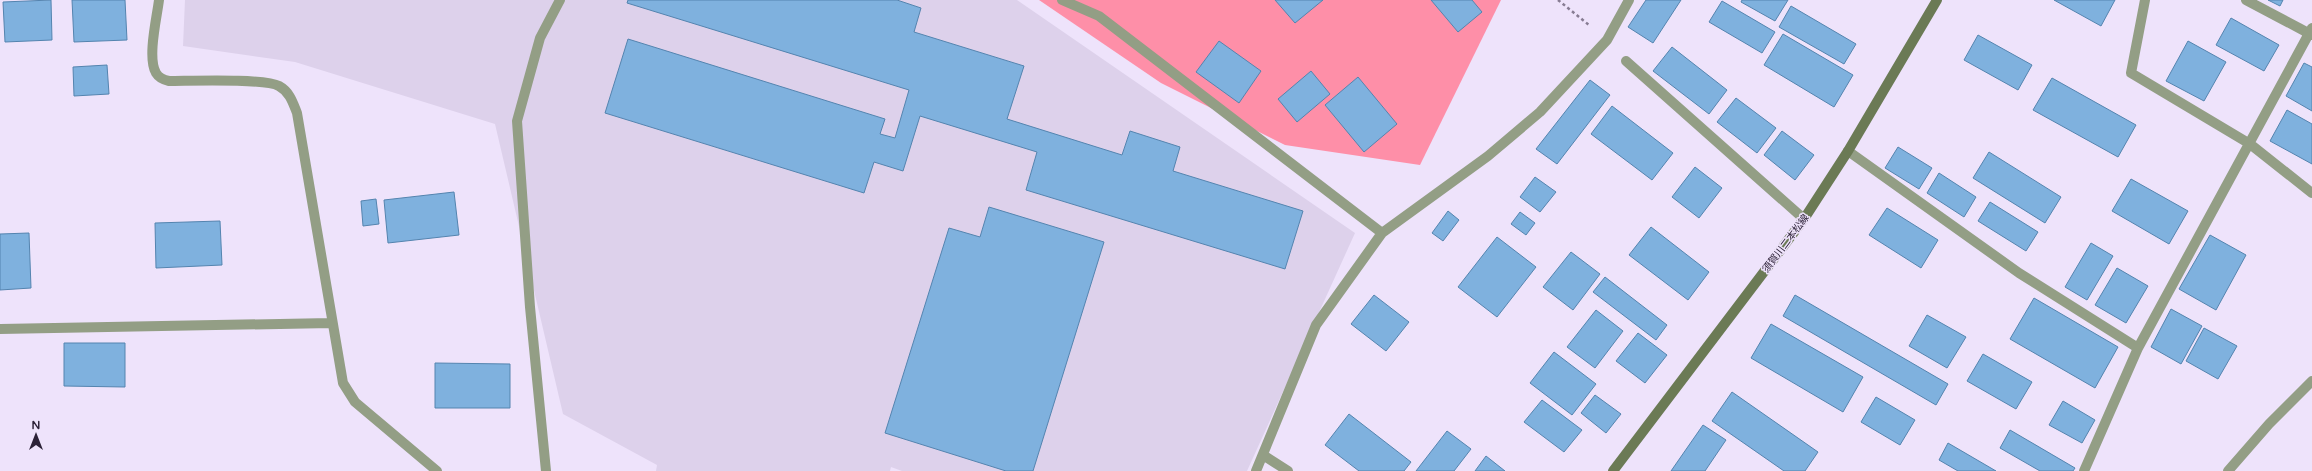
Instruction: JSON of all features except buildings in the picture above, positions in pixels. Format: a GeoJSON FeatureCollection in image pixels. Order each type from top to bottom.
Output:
{"type":"FeatureCollection","features":[{"type":"Feature","properties":{"kind":"main road","name":"須賀川二本松線"},"geometry":{"type":"LineString","coordinates":[[1613,471],[1804,219],[1848,151],[1937,0]]}},
{"type":"Feature","properties":{"kind":"street"},"geometry":{"type":"LineString","coordinates":[[159,0],[152,59],[156,72],[162,79],[169,81],[255,82],[278,86],[290,96],[297,113],[331,323],[343,383],[355,402],[437,471]]}},
{"type":"Feature","properties":{"kind":"street"},"geometry":{"type":"LineString","coordinates":[[546,471],[530,307],[517,121],[540,38],[560,0]]}},
{"type":"Feature","properties":{"kind":"street"},"geometry":{"type":"LineString","coordinates":[[1062,0],[1099,16],[1382,233]]}},
{"type":"Feature","properties":{"kind":"street"},"geometry":{"type":"LineString","coordinates":[[1256,471],[1316,325],[1382,233],[1488,156],[1540,112],[1607,40],[1629,0]]}},
{"type":"Feature","properties":{"kind":"street"},"geometry":{"type":"LineString","coordinates":[[2145,0],[2132,73],[2250,144],[2312,193]]}},
{"type":"Feature","properties":{"kind":"street"},"geometry":{"type":"LineString","coordinates":[[2084,471],[2138,348],[2311,32],[2246,0]]}},
{"type":"Feature","properties":{"kind":"street"},"geometry":{"type":"LineString","coordinates":[[1626,61],[1804,219]]}},
{"type":"Feature","properties":{"kind":"street"},"geometry":{"type":"LineString","coordinates":[[1848,151],[2019,272],[2138,348]]}},
{"type":"Feature","properties":{"kind":"street"},"geometry":{"type":"LineString","coordinates":[[0,329],[331,323]]}},
{"type":"Feature","properties":{"kind":"street"},"geometry":{"type":"LineString","coordinates":[[2228,471],[2269,424],[2312,381]]}},
{"type":"Feature","properties":{"kind":"street"},"geometry":{"type":"LineString","coordinates":[[1262,455],[1288,471]]}},
{"type":"Feature","properties":{"kind":"path"},"geometry":{"type":"LineString","coordinates":[[1558,0],[1607,40]]}},
{"type":"Feature","properties":{"kind":"shaded area"},"geometry":{"type":"Polygon","coordinates":[[[185,0],[1017,0],[1355,233],[1247,471],[902,471],[891,467],[890,471],[656,471],[657,465],[563,414],[495,124],[295,62],[183,46],[185,0]]]}},
{"type":"Feature","properties":{"kind":"shaded area"},"geometry":{"type":"Polygon","coordinates":[[[1039,0],[1501,0],[1420,165],[1285,145],[1161,83],[1039,0]]]}}]}
